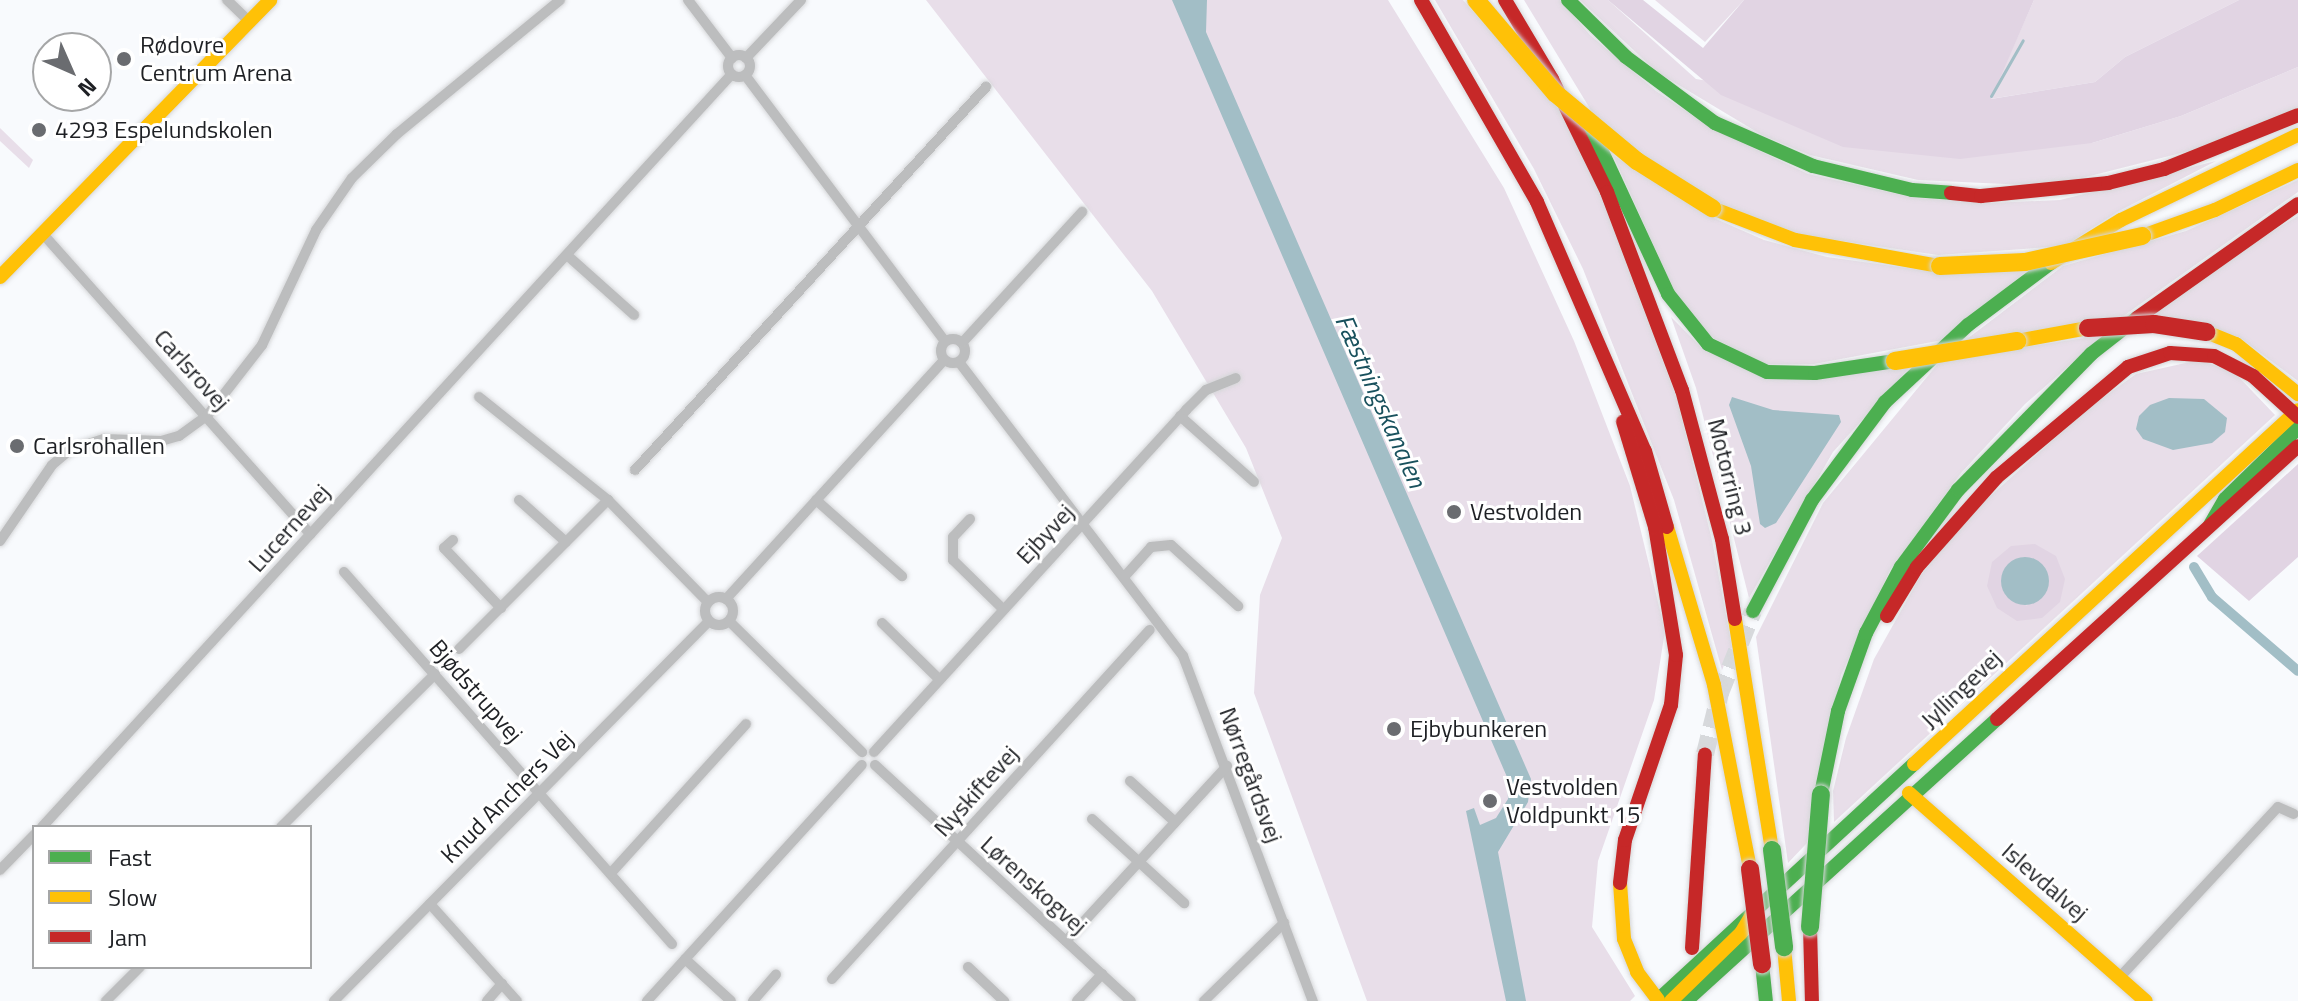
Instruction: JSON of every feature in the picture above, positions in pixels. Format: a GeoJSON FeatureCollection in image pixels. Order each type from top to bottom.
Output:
{"type":"FeatureCollection","features":[{"type":"Feature","properties":{"kind":"main road"},"geometry":{"type":"LineString","coordinates":[[0,277],[270,0]]}},
{"type":"Feature","properties":{"kind":"main road"},"geometry":{"type":"LineString","coordinates":[[1421,0],[1537,202],[1605,349],[1679,553],[1714,685],[1750,869],[1766,1001]]}},
{"type":"Feature","properties":{"kind":"main road"},"geometry":{"type":"LineString","coordinates":[[1476,0],[1555,93],[1637,161],[1712,208],[1795,240],[1884,260],[1940,266],[2025,262],[2142,236],[2215,210],[2298,170]]}},
{"type":"Feature","properties":{"kind":"main road","name":"Motorring 3"},"geometry":{"type":"LineString","coordinates":[[1505,0],[1521,25],[1607,192],[1682,390],[1722,539],[1772,850],[1789,1001]]}},
{"type":"Feature","properties":{"kind":"main road"},"geometry":{"type":"LineString","coordinates":[[1568,0],[1626,57],[1715,123],[1813,166],[1912,190],[1981,196],[2108,183],[2164,169],[2298,115]]}},
{"type":"Feature","properties":{"kind":"main road"},"geometry":{"type":"LineString","coordinates":[[1521,25],[1584,112],[1668,294],[1708,344],[1767,372],[1815,373],[2088,328],[2154,324],[2206,332],[2248,351],[2298,394]]}},
{"type":"Feature","properties":{"kind":"main road"},"geometry":{"type":"LineString","coordinates":[[1753,611],[1812,500],[1845,452],[1885,402],[1968,325],[2042,268],[2121,220],[2298,135]]}},
{"type":"Feature","properties":{"kind":"main road"},"geometry":{"type":"LineString","coordinates":[[1812,1001],[1810,927],[1821,794],[1828,750],[1866,633],[1901,567],[1958,490],[2091,354],[2185,280],[2298,204]]}},
{"type":"Feature","properties":{"kind":"main road"},"geometry":{"type":"LineString","coordinates":[[1605,349],[1655,527],[1671,601],[1676,655],[1671,705],[1625,840],[1620,912],[1624,939],[1637,972],[1659,1001]]}},
{"type":"Feature","properties":{"kind":"main road"},"geometry":{"type":"LineString","coordinates":[[1828,750],[1868,655],[1917,567],[1997,477],[2110,380],[2148,358],[2199,353],[2253,376],[2296,417],[2225,499],[2210,525]]}},
{"type":"Feature","properties":{"kind":"main road","name":"Jyllingevej"},"geometry":{"type":"LineString","coordinates":[[1659,1001],[1898,784],[2034,653],[2296,417]]}},
{"type":"Feature","properties":{"kind":"main road","name":"Jyllingevej"},"geometry":{"type":"LineString","coordinates":[[1686,1001],[2298,446]]}},
{"type":"Feature","properties":{"kind":"main road"},"geometry":{"type":"LineString","coordinates":[[1914,797],[1912,784],[2014,680],[2034,653]]}},
{"type":"Feature","properties":{"kind":"main road"},"geometry":{"type":"LineString","coordinates":[[1692,948],[1705,754]]}},
{"type":"Feature","properties":{"kind":"main road","name":"Islevdalvej"},"geometry":{"type":"LineString","coordinates":[[1898,784],[2146,1001]]}},
{"type":"Feature","properties":{"kind":"main road"},"geometry":{"type":"LineString","coordinates":[[1625,840],[1617,852],[1610,913],[1619,959],[1640,1001]]}},
{"type":"Feature","properties":{"kind":"main road"},"geometry":{"type":"LineString","coordinates":[[1671,1001],[1741,933],[1753,913]]}},
{"type":"Feature","properties":{"kind":"street"},"geometry":{"type":"LineString","coordinates":[[227,0],[250,22]]}},
{"type":"Feature","properties":{"kind":"street"},"geometry":{"type":"LineString","coordinates":[[0,541],[52,465],[70,450],[104,439],[161,441],[179,436],[207,416],[262,345],[310,240],[352,178],[397,134],[560,0]]}},
{"type":"Feature","properties":{"kind":"street"},"geometry":{"type":"LineString","coordinates":[[688,0],[732,58],[732,74],[745,75]]}},
{"type":"Feature","properties":{"kind":"street"},"geometry":{"type":"LineString","coordinates":[[801,0],[746,58],[745,75],[945,341],[962,343]]}},
{"type":"Feature","properties":{"kind":"street"},"geometry":{"type":"LineString","coordinates":[[732,58],[746,58]]}},
{"type":"Feature","properties":{"kind":"street","name":"Lucernevej"},"geometry":{"type":"LineString","coordinates":[[44,825],[732,74]]}},
{"type":"Feature","properties":{"kind":"street"},"geometry":{"type":"LineString","coordinates":[[635,470],[986,87]]}},
{"type":"Feature","properties":{"kind":"street"},"geometry":{"type":"LineString","coordinates":[[962,343],[1082,212]]}},
{"type":"Feature","properties":{"kind":"street","name":"Carlsrovej"},"geometry":{"type":"LineString","coordinates":[[43,234],[310,534]]}},
{"type":"Feature","properties":{"kind":"street"},"geometry":{"type":"LineString","coordinates":[[567,255],[634,315]]}},
{"type":"Feature","properties":{"kind":"street"},"geometry":{"type":"LineString","coordinates":[[944,360],[940,350],[945,341]]}},
{"type":"Feature","properties":{"kind":"street"},"geometry":{"type":"LineString","coordinates":[[944,360],[959,362],[965,351],[962,343]]}},
{"type":"Feature","properties":{"kind":"street"},"geometry":{"type":"LineString","coordinates":[[708,602],[726,599],[944,360]]}},
{"type":"Feature","properties":{"kind":"street","name":"Nørregårdsvej"},"geometry":{"type":"LineString","coordinates":[[959,362],[1084,522],[1183,656],[1313,1001]]}},
{"type":"Feature","properties":{"kind":"street","name":"Ejbyvej"},"geometry":{"type":"LineString","coordinates":[[874,752],[1180,416],[1206,390],[1236,378]]}},
{"type":"Feature","properties":{"kind":"street"},"geometry":{"type":"LineString","coordinates":[[479,397],[608,500],[708,602],[709,621],[719,625],[729,621],[733,612],[726,599]]}},
{"type":"Feature","properties":{"kind":"street"},"geometry":{"type":"LineString","coordinates":[[1180,416],[1254,482]]}},
{"type":"Feature","properties":{"kind":"street"},"geometry":{"type":"LineString","coordinates":[[519,500],[566,542]]}},
{"type":"Feature","properties":{"kind":"street"},"geometry":{"type":"LineString","coordinates":[[459,649],[608,500]]}},
{"type":"Feature","properties":{"kind":"street"},"geometry":{"type":"LineString","coordinates":[[816,500],[902,576]]}},
{"type":"Feature","properties":{"kind":"street"},"geometry":{"type":"LineString","coordinates":[[970,519],[953,537],[953,560],[1003,609]]}},
{"type":"Feature","properties":{"kind":"street"},"geometry":{"type":"LineString","coordinates":[[453,540],[444,548],[501,608]]}},
{"type":"Feature","properties":{"kind":"street"},"geometry":{"type":"LineString","coordinates":[[1125,576],[1151,547],[1171,545],[1238,606]]}},
{"type":"Feature","properties":{"kind":"street","name":"Bjødstrupvej"},"geometry":{"type":"LineString","coordinates":[[344,572],[672,944]]}},
{"type":"Feature","properties":{"kind":"street","name":"Knud Anchers Vej"},"geometry":{"type":"LineString","coordinates":[[334,1001],[709,621]]}},
{"type":"Feature","properties":{"kind":"street"},"geometry":{"type":"LineString","coordinates":[[729,621],[862,752],[874,752],[875,765],[862,765]]}},
{"type":"Feature","properties":{"kind":"street"},"geometry":{"type":"LineString","coordinates":[[882,623],[939,679]]}},
{"type":"Feature","properties":{"kind":"street","name":"Nyskiftevej"},"geometry":{"type":"LineString","coordinates":[[832,979],[1150,630]]}},
{"type":"Feature","properties":{"kind":"street"},"geometry":{"type":"LineString","coordinates":[[283,825],[435,674]]}},
{"type":"Feature","properties":{"kind":"street"},"geometry":{"type":"LineString","coordinates":[[611,873],[746,724]]}},
{"type":"Feature","properties":{"kind":"street"},"geometry":{"type":"LineString","coordinates":[[647,1001],[862,765],[862,752]]}},
{"type":"Feature","properties":{"kind":"street","name":"Lørenskogvej"},"geometry":{"type":"LineString","coordinates":[[875,765],[1131,1001]]}},
{"type":"Feature","properties":{"kind":"street"},"geometry":{"type":"LineString","coordinates":[[1066,941],[1227,766]]}},
{"type":"Feature","properties":{"kind":"street"},"geometry":{"type":"LineString","coordinates":[[1130,781],[1175,822]]}},
{"type":"Feature","properties":{"kind":"street"},"geometry":{"type":"LineString","coordinates":[[2119,978],[2278,807],[2294,814]]}},
{"type":"Feature","properties":{"kind":"street"},"geometry":{"type":"LineString","coordinates":[[1092,819],[1184,903]]}},
{"type":"Feature","properties":{"kind":"street"},"geometry":{"type":"LineString","coordinates":[[0,870],[32,837]]}},
{"type":"Feature","properties":{"kind":"street"},"geometry":{"type":"LineString","coordinates":[[430,904],[517,1001]]}},
{"type":"Feature","properties":{"kind":"street"},"geometry":{"type":"LineString","coordinates":[[1204,1001],[1284,923]]}},
{"type":"Feature","properties":{"kind":"street"},"geometry":{"type":"LineString","coordinates":[[685,959],[731,1001]]}},
{"type":"Feature","properties":{"kind":"street"},"geometry":{"type":"LineString","coordinates":[[968,967],[1004,1001]]}},
{"type":"Feature","properties":{"kind":"street"},"geometry":{"type":"LineString","coordinates":[[106,1001],[138,969]]}},
{"type":"Feature","properties":{"kind":"street"},"geometry":{"type":"LineString","coordinates":[[1077,1001],[1102,974]]}},
{"type":"Feature","properties":{"kind":"street"},"geometry":{"type":"LineString","coordinates":[[753,1001],[776,975]]}},
{"type":"Feature","properties":{"kind":"street"},"geometry":{"type":"LineString","coordinates":[[487,1001],[502,984]]}},
{"type":"Feature","properties":{"kind":"shaded area","name":"Vestvolden"},"geometry":{"type":"Polygon","coordinates":[[[926,0],[1388,0],[1504,188],[1574,341],[1630,486],[1665,631],[1654,700],[1598,861],[1592,927],[1635,996],[1630,1001],[1367,1001],[1254,693],[1260,595],[1282,538],[1246,448],[1152,291],[926,0]]]}},
{"type":"Feature","properties":{"kind":"shaded area"},"geometry":{"type":"Polygon","coordinates":[[[1435,0],[1463,0],[1564,115],[1596,183],[1677,399],[1712,540],[1732,647],[1722,670],[1674,500],[1583,269],[1534,169],[1435,0]]]}},
{"type":"Feature","properties":{"kind":"shaded area"},"geometry":{"type":"Polygon","coordinates":[[[1524,0],[1560,0],[1590,35],[1656,91],[1713,129],[1808,174],[1915,198],[1989,203],[2060,200],[2216,161],[2119,211],[2064,246],[1938,255],[1801,235],[1716,202],[1637,150],[1592,112],[1524,0]]]}},
{"type":"Feature","properties":{"kind":"shaded area"},"geometry":{"type":"Polygon","coordinates":[[[1580,0],[1608,0],[1696,79],[2092,143],[2181,116],[2298,67],[2298,108],[2197,149],[2074,180],[2027,185],[1918,180],[1810,155],[1762,135],[1657,72],[1580,0]]]}},
{"type":"Feature","properties":{"kind":"shaded area"},"geometry":{"type":"Polygon","coordinates":[[[1608,0],[1643,0],[1703,48],[1744,0],[2034,0],[1991,99],[2095,82],[2125,57],[2239,0],[2298,0],[2298,67],[2181,116],[2092,143],[1960,159],[1843,147],[1721,95],[1608,0]]]}},
{"type":"Feature","properties":{"kind":"shaded area"},"geometry":{"type":"Polygon","coordinates":[[[1655,0],[1744,0],[1705,42],[1655,0]]]}},
{"type":"Feature","properties":{"kind":"shaded area"},"geometry":{"type":"Polygon","coordinates":[[[2034,0],[2239,0],[2125,57],[2095,82],[1990,99],[2034,0]]]}},
{"type":"Feature","properties":{"kind":"shaded area"},"geometry":{"type":"Polygon","coordinates":[[[0,128],[33,160],[29,168],[0,141],[0,128]]]}},
{"type":"Feature","properties":{"kind":"shaded area"},"geometry":{"type":"Polygon","coordinates":[[[1613,155],[1707,215],[1764,240],[1827,257],[1951,274],[2029,269],[1943,340],[1814,364],[1766,364],[1709,336],[1675,293],[1613,155]]]}},
{"type":"Feature","properties":{"kind":"shaded area"},"geometry":{"type":"Polygon","coordinates":[[[2298,180],[2298,192],[2122,317],[1963,342],[2063,266],[2186,231],[2298,180]]]}},
{"type":"Feature","properties":{"kind":"shaded area"},"geometry":{"type":"Polygon","coordinates":[[[2298,216],[2298,381],[2239,337],[2153,315],[2239,251],[2298,216]]]}},
{"type":"Feature","properties":{"kind":"shaded area"},"geometry":{"type":"Polygon","coordinates":[[[1671,317],[1702,348],[1767,378],[1913,364],[1833,452],[1749,598],[1696,388],[1671,317]]]}},
{"type":"Feature","properties":{"kind":"shaded area"},"geometry":{"type":"Polygon","coordinates":[[[2104,335],[2025,404],[1961,473],[1890,570],[1841,675],[1807,843],[1788,863],[1756,637],[1823,503],[1941,360],[2104,335]]]}},
{"type":"Feature","properties":{"kind":"shaded area"},"geometry":{"type":"Polygon","coordinates":[[[2199,360],[2234,372],[2275,415],[1834,822],[1833,791],[1846,738],[1874,659],[1921,575],[1968,516],[2090,407],[2136,374],[2199,360]]]}},
{"type":"Feature","properties":{"kind":"shaded area"},"geometry":{"type":"Polygon","coordinates":[[[2298,464],[2298,557],[2249,601],[2197,556],[2298,464]]]}},
{"type":"Feature","properties":{"kind":"shaded area"},"geometry":{"type":"Polygon","coordinates":[[[2035,544],[2056,556],[2065,579],[2060,602],[2042,618],[2017,621],[1997,608],[1987,586],[1992,562],[2011,546],[2035,544]],[[2023,557],[2003,571],[2005,595],[2027,606],[2045,567],[2023,557]]]}},
{"type":"Feature","properties":{"kind":"water"},"geometry":{"type":"Polygon","coordinates":[[[1172,0],[1207,0],[1206,32],[1531,779],[1528,802],[1498,852],[1526,1001],[1506,1001],[1466,811],[1474,808],[1480,825],[1496,818],[1508,799],[1507,777],[1172,0]]]}},
{"type":"Feature","properties":{"kind":"water"},"geometry":{"type":"Polygon","coordinates":[[[1732,397],[1773,410],[1839,415],[1841,422],[1776,523],[1765,528],[1760,524],[1751,466],[1729,405],[1732,397]]]}},
{"type":"Feature","properties":{"kind":"water"},"geometry":{"type":"Polygon","coordinates":[[[2169,398],[2204,399],[2227,418],[2225,432],[2212,443],[2173,450],[2143,439],[2136,429],[2139,416],[2150,405],[2169,398]]]}},
{"type":"Feature","properties":{"kind":"water"},"geometry":{"type":"Polygon","coordinates":[[[2025,557],[2042,564],[2049,581],[2042,598],[2025,605],[2008,598],[2001,581],[2008,564],[2025,557]]]}},
{"type":"Feature","properties":{"kind":"waterway"},"geometry":{"type":"LineString","coordinates":[[1991,96],[2023,40]]}},
{"type":"Feature","properties":{"kind":"waterway"},"geometry":{"type":"LineString","coordinates":[[2194,567],[2212,597],[2298,671]]}},
{"type":"Feature","properties":{"kind":"tunnel"},"geometry":{"type":"LineString","coordinates":[[1705,754],[1720,693],[1753,611]]}},
{"type":"Feature","properties":{"kind":"traffic: fast"},"geometry":{"type":"LineString","coordinates":[[1568,0],[1626,57],[1715,123],[1813,166],[1912,190],[1951,193]]}},
{"type":"Feature","properties":{"kind":"traffic: fast"},"geometry":{"type":"LineString","coordinates":[[1586,117],[1668,294],[1708,344],[1767,372],[1815,373],[1895,361]]}},
{"type":"Feature","properties":{"kind":"traffic: fast"},"geometry":{"type":"LineString","coordinates":[[1753,611],[1812,500],[1885,402],[1968,325],[2051,263]]}},
{"type":"Feature","properties":{"kind":"traffic: fast"},"geometry":{"type":"LineString","coordinates":[[1821,794],[1838,711],[1866,633],[1901,567],[1958,490],[2091,354],[2137,318]]}},
{"type":"Feature","properties":{"kind":"traffic: fast"},"geometry":{"type":"LineString","coordinates":[[2210,525],[2225,499],[2298,428]]}},
{"type":"Feature","properties":{"kind":"traffic: fast"},"geometry":{"type":"LineString","coordinates":[[1686,1001],[1997,719]]}},
{"type":"Feature","properties":{"kind":"traffic: fast"},"geometry":{"type":"LineString","coordinates":[[1657,1001],[1914,764]]}},
{"type":"Feature","properties":{"kind":"traffic: fast"},"geometry":{"type":"LineString","coordinates":[[1810,927],[1821,794]]}},
{"type":"Feature","properties":{"kind":"traffic: fast"},"geometry":{"type":"LineString","coordinates":[[1772,850],[1784,947]]}},
{"type":"Feature","properties":{"kind":"traffic: fast"},"geometry":{"type":"LineString","coordinates":[[1762,964],[1766,1001]]}},
{"type":"Feature","properties":{"kind":"traffic: slow"},"geometry":{"type":"LineString","coordinates":[[0,277],[270,0]]}},
{"type":"Feature","properties":{"kind":"traffic: slow"},"geometry":{"type":"LineString","coordinates":[[1476,0],[1555,93],[1637,161],[1712,208]]}},
{"type":"Feature","properties":{"kind":"traffic: slow"},"geometry":{"type":"LineString","coordinates":[[2051,263],[2121,220],[2298,135]]}},
{"type":"Feature","properties":{"kind":"traffic: slow"},"geometry":{"type":"LineString","coordinates":[[2142,236],[2215,210],[2298,170]]}},
{"type":"Feature","properties":{"kind":"traffic: slow"},"geometry":{"type":"LineString","coordinates":[[1712,208],[1795,240],[1940,266]]}},
{"type":"Feature","properties":{"kind":"traffic: slow"},"geometry":{"type":"LineString","coordinates":[[1940,266],[2025,262],[2142,236]]}},
{"type":"Feature","properties":{"kind":"traffic: slow"},"geometry":{"type":"LineString","coordinates":[[2017,341],[2088,328]]}},
{"type":"Feature","properties":{"kind":"traffic: slow"},"geometry":{"type":"LineString","coordinates":[[2206,332],[2236,344],[2298,394]]}},
{"type":"Feature","properties":{"kind":"traffic: slow"},"geometry":{"type":"LineString","coordinates":[[1895,361],[2017,341]]}},
{"type":"Feature","properties":{"kind":"traffic: slow"},"geometry":{"type":"LineString","coordinates":[[1914,764],[2298,410]]}},
{"type":"Feature","properties":{"kind":"traffic: slow"},"geometry":{"type":"LineString","coordinates":[[1667,527],[1714,685],[1750,869]]}},
{"type":"Feature","properties":{"kind":"traffic: slow"},"geometry":{"type":"LineString","coordinates":[[1735,619],[1772,850]]}},
{"type":"Feature","properties":{"kind":"traffic: slow"},"geometry":{"type":"LineString","coordinates":[[1909,793],[2146,1001]]}},
{"type":"Feature","properties":{"kind":"traffic: slow"},"geometry":{"type":"LineString","coordinates":[[1620,883],[1624,939],[1637,972],[1658,1000]]}},
{"type":"Feature","properties":{"kind":"traffic: slow"},"geometry":{"type":"LineString","coordinates":[[1671,1001],[1741,933],[1753,913]]}},
{"type":"Feature","properties":{"kind":"traffic: slow"},"geometry":{"type":"LineString","coordinates":[[1784,947],[1789,1001]]}},
{"type":"Feature","properties":{"kind":"traffic: jam"},"geometry":{"type":"LineString","coordinates":[[1421,0],[1537,202],[1645,451],[1667,527]]}},
{"type":"Feature","properties":{"kind":"traffic: jam"},"geometry":{"type":"LineString","coordinates":[[1505,0],[1552,79],[1607,192],[1682,390],[1722,539],[1735,619]]}},
{"type":"Feature","properties":{"kind":"traffic: jam"},"geometry":{"type":"LineString","coordinates":[[1951,193],[1981,196],[2108,183],[2164,169],[2298,115]]}},
{"type":"Feature","properties":{"kind":"traffic: jam"},"geometry":{"type":"LineString","coordinates":[[2137,318],[2298,204]]}},
{"type":"Feature","properties":{"kind":"traffic: jam"},"geometry":{"type":"LineString","coordinates":[[2088,328],[2154,324],[2206,332]]}},
{"type":"Feature","properties":{"kind":"traffic: jam"},"geometry":{"type":"LineString","coordinates":[[1887,616],[1917,567],[1997,477],[2128,367],[2170,353],[2214,356],[2253,376],[2298,417]]}},
{"type":"Feature","properties":{"kind":"traffic: jam"},"geometry":{"type":"LineString","coordinates":[[1620,883],[1625,840],[1671,705],[1676,655],[1655,527],[1623,422]]}},
{"type":"Feature","properties":{"kind":"traffic: jam"},"geometry":{"type":"LineString","coordinates":[[1997,719],[2298,446]]}},
{"type":"Feature","properties":{"kind":"traffic: jam"},"geometry":{"type":"LineString","coordinates":[[1692,948],[1705,754]]}},
{"type":"Feature","properties":{"kind":"traffic: jam"},"geometry":{"type":"LineString","coordinates":[[1750,869],[1762,964]]}},
{"type":"Feature","properties":{"kind":"traffic: jam"},"geometry":{"type":"LineString","coordinates":[[1810,927],[1812,1001]]}},
{"type":"Feature","properties":{"kind":"place","name":"Rødovre Centrum Arena"},"geometry":{"type":"Point","coordinates":[124,59]}},
{"type":"Feature","properties":{"kind":"place","name":"4293 Espelundskolen"},"geometry":{"type":"Point","coordinates":[39,130]}},
{"type":"Feature","properties":{"kind":"place","name":"Carlsrohallen"},"geometry":{"type":"Point","coordinates":[17,446]}},
{"type":"Feature","properties":{"kind":"place","name":"Vestvolden"},"geometry":{"type":"Point","coordinates":[1454,512]}},
{"type":"Feature","properties":{"kind":"place","name":"Ejbybunkeren"},"geometry":{"type":"Point","coordinates":[1394,729]}},
{"type":"Feature","properties":{"kind":"place","name":"Vestvolden Voldpunkt 15"},"geometry":{"type":"Point","coordinates":[1490,801]}},
{"type":"Feature","properties":{"kind":"water label","name":"Fæstningskanalen"},"geometry":{"type":"Point","coordinates":[1381,401]}}]}
